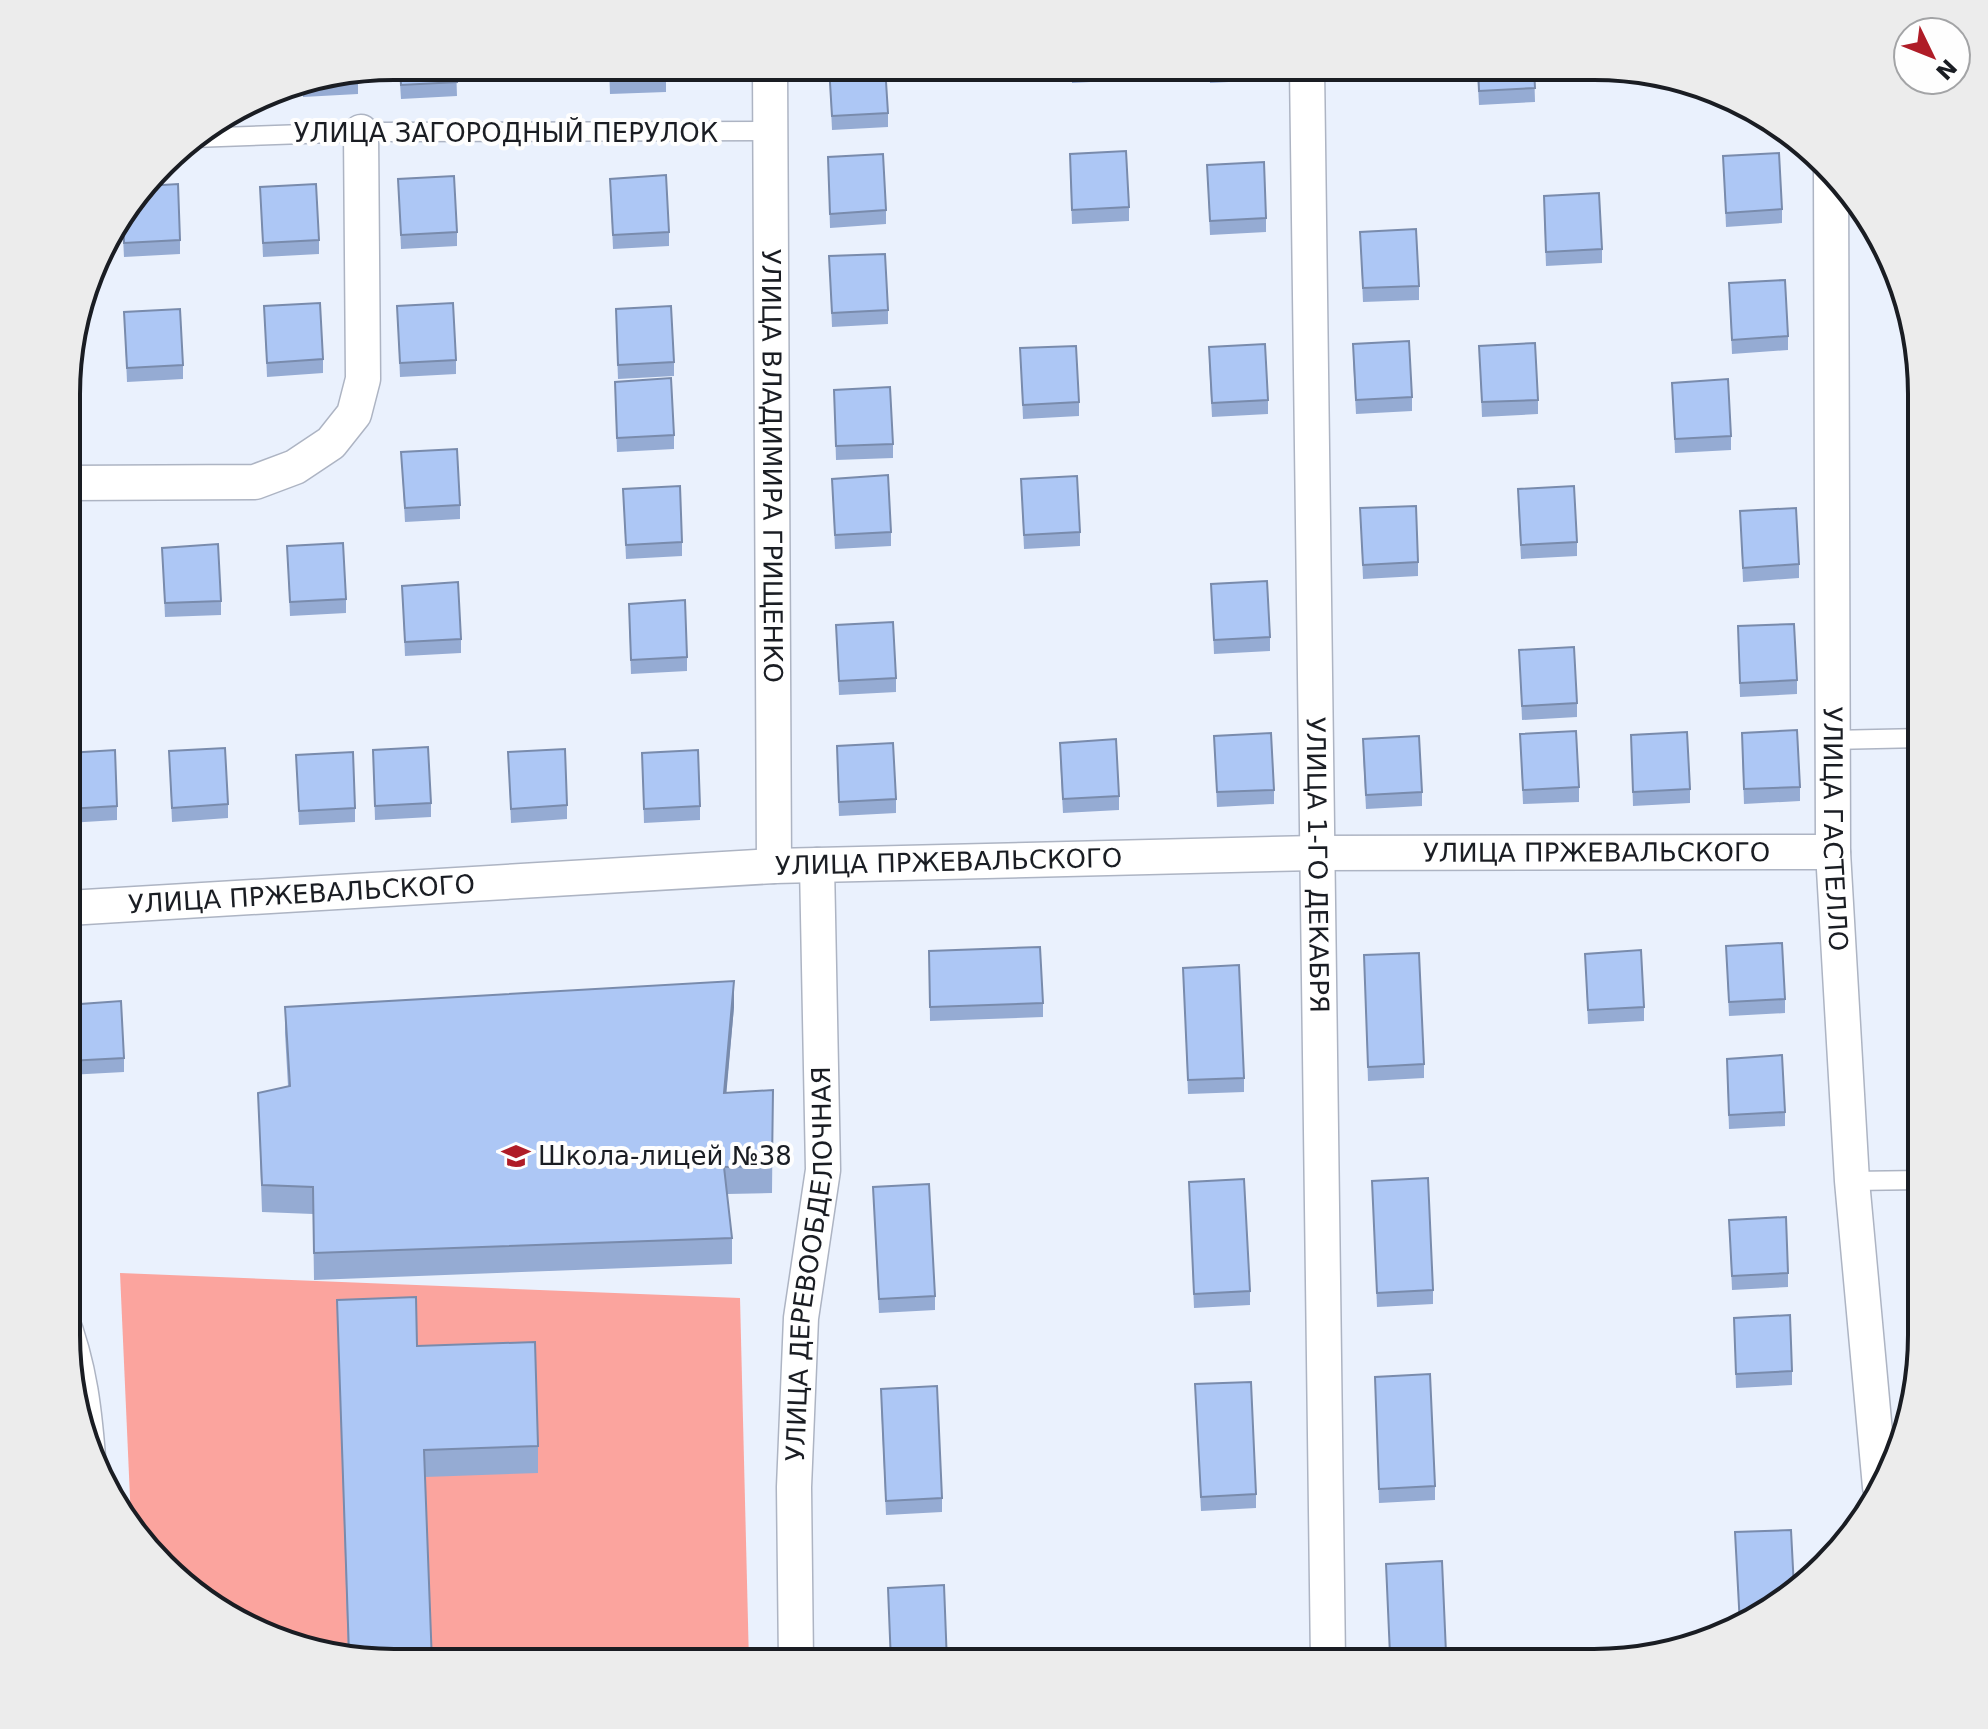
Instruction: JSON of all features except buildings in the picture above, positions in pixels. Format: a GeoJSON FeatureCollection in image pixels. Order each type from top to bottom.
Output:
{"type":"FeatureCollection","features":[{"type":"Feature","properties":{"kind":"street","name":"УЛИЦА ВЛАДИМИРА ГРИЩЕНКО"},"geometry":{"type":"LineString","coordinates":[[770,80],[774,866]]}},
{"type":"Feature","properties":{"kind":"street","name":"УЛИЦА 1-ГО ДЕКАБРЯ"},"geometry":{"type":"LineString","coordinates":[[1307,80],[1328,1649]]}},
{"type":"Feature","properties":{"kind":"street"},"geometry":{"type":"LineString","coordinates":[[80,483],[255,482],[295,467],[331,443],[354,414],[363,379],[361,132]]}},
{"type":"Feature","properties":{"kind":"street","name":"УЛИЦА ГАСТЕЛЛО"},"geometry":{"type":"LineString","coordinates":[[1831,188],[1833,852],[1852,1181],[1878,1469]]}},
{"type":"Feature","properties":{"kind":"street","name":"УЛИЦА ПРЖЕВАЛЬСКОГО"},"geometry":{"type":"LineString","coordinates":[[80,907],[774,866],[1316,853],[1833,852]]}},
{"type":"Feature","properties":{"kind":"street","name":"УЛИЦА ДЕРЕВООБДЕЛОЧНАЯ"},"geometry":{"type":"LineString","coordinates":[[796,1649],[794,1487],[801,1318],[823,1170],[817,865]]}},
{"type":"Feature","properties":{"kind":"lane","name":"УЛИЦА ЗАГОРОДНЫЙ ПЕРУЛОК"},"geometry":{"type":"LineString","coordinates":[[213,137],[361,132],[772,131]]}},
{"type":"Feature","properties":{"kind":"lane"},"geometry":{"type":"LineString","coordinates":[[1831,740],[1908,738]]}},
{"type":"Feature","properties":{"kind":"lane"},"geometry":{"type":"LineString","coordinates":[[1852,1181],[1908,1180]]}},
{"type":"Feature","properties":{"kind":"lane"},"geometry":{"type":"LineString","coordinates":[[80,1344],[94,1427]]}},
{"type":"Feature","properties":{"kind":"shaded area"},"geometry":{"type":"Polygon","coordinates":[[[120,1273],[740,1298],[749,1649],[394,1649],[333,1643],[274,1625],[219,1596],[172,1557],[130,1506],[120,1273]]]}},
{"type":"Feature","properties":{"kind":"place","name":"Школа-лицей №38"},"geometry":{"type":"Point","coordinates":[516,1156]}}]}
